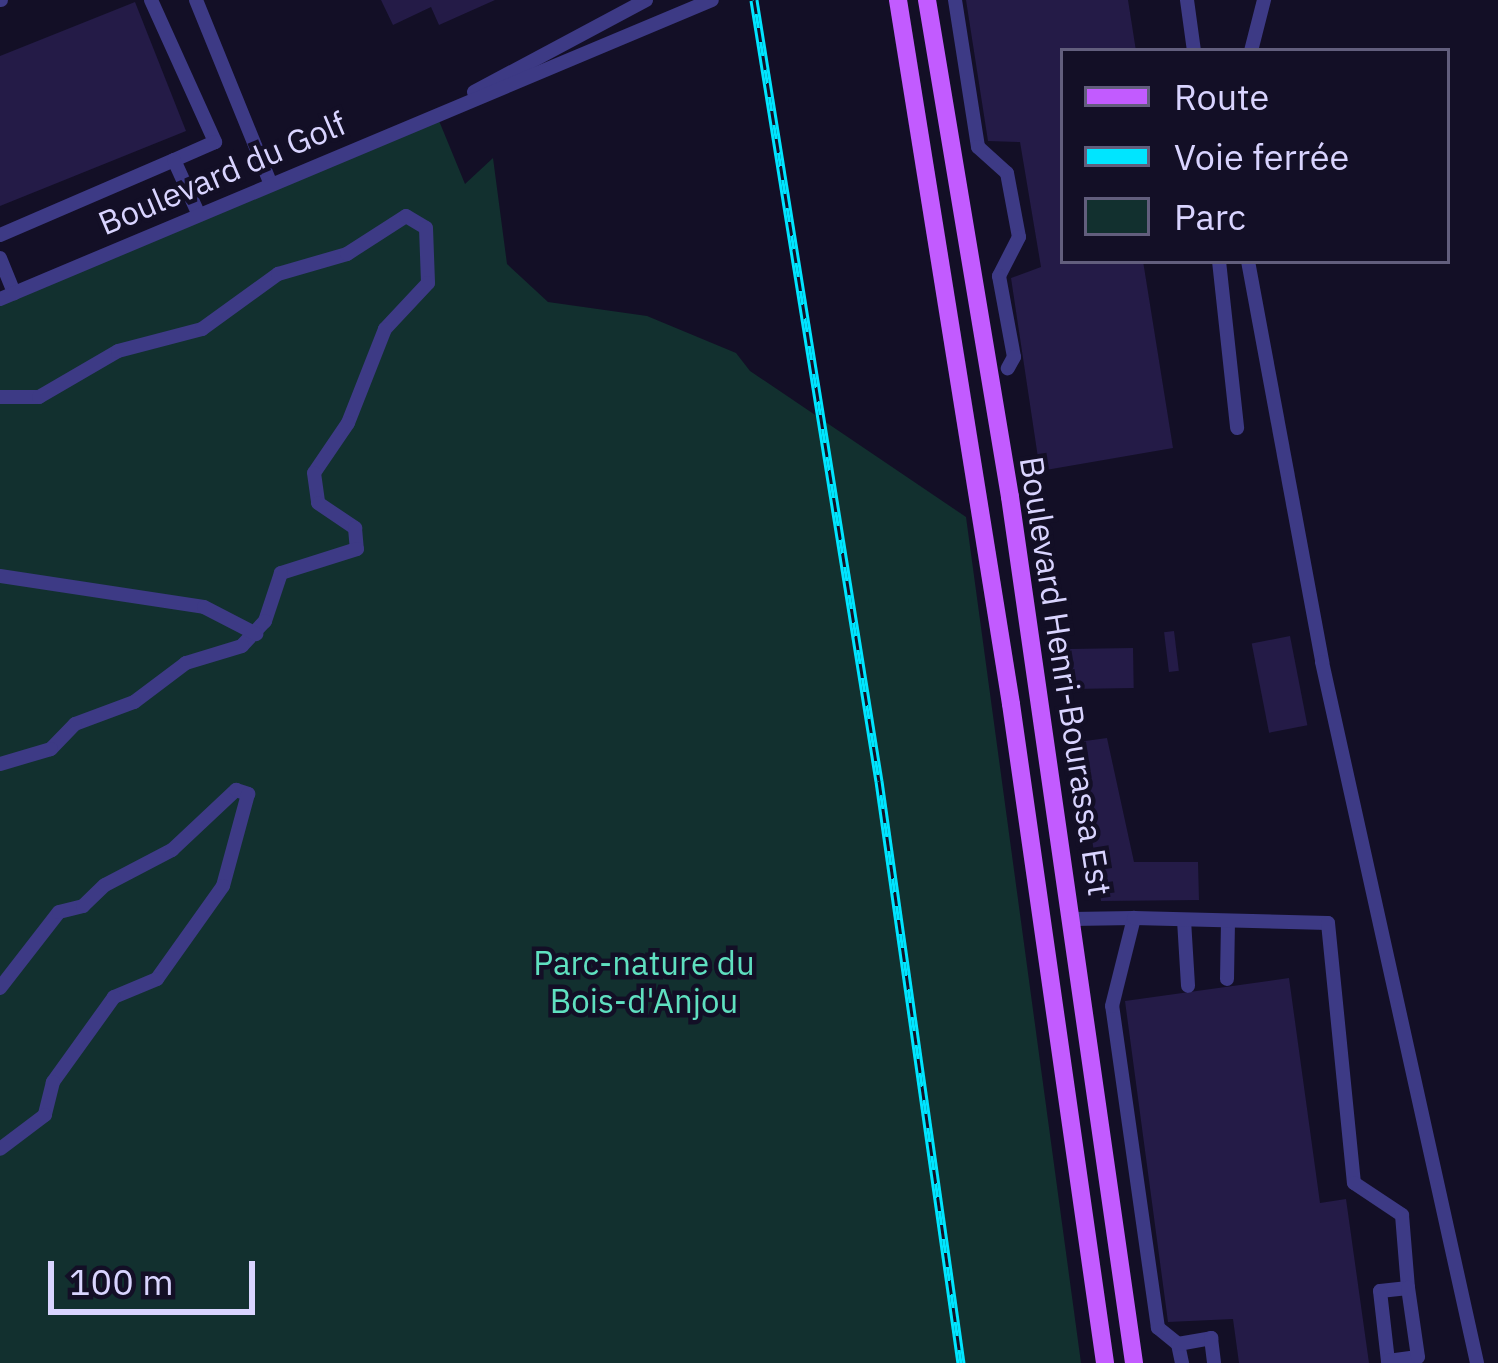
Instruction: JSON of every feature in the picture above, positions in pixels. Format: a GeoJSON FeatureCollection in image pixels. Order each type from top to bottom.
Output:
{"type":"FeatureCollection","features":[{"type":"Feature","properties":{"kind":"main road","name":"Boulevard Henri-Bourassa Est"},"geometry":{"type":"LineString","coordinates":[[898,0],[981,506],[1105,1363]]}},
{"type":"Feature","properties":{"kind":"main road","name":"Boulevard Henri-Bourassa Est"},"geometry":{"type":"LineString","coordinates":[[927,0],[1010,497],[1134,1363]]}},
{"type":"Feature","properties":{"kind":"street"},"geometry":{"type":"LineString","coordinates":[[0,235],[215,142],[151,0]]}},
{"type":"Feature","properties":{"kind":"street"},"geometry":{"type":"LineString","coordinates":[[196,0],[270,182]]}},
{"type":"Feature","properties":{"kind":"street","name":"Boulevard du Golf"},"geometry":{"type":"LineString","coordinates":[[465,98],[646,0]]}},
{"type":"Feature","properties":{"kind":"street","name":"Boulevard du Golf"},"geometry":{"type":"LineString","coordinates":[[7,296],[465,98],[712,0]]}},
{"type":"Feature","properties":{"kind":"street"},"geometry":{"type":"LineString","coordinates":[[955,0],[978,147],[1007,173],[1018,237],[999,276],[1013,356],[1008,368]]}},
{"type":"Feature","properties":{"kind":"street"},"geometry":{"type":"LineString","coordinates":[[1187,0],[1194,48]]}},
{"type":"Feature","properties":{"kind":"street"},"geometry":{"type":"LineString","coordinates":[[1252,48],[1264,0]]}},
{"type":"Feature","properties":{"kind":"street"},"geometry":{"type":"LineString","coordinates":[[174,160],[198,213]]}},
{"type":"Feature","properties":{"kind":"street"},"geometry":{"type":"LineString","coordinates":[[0,397],[39,397],[118,351],[188,335],[258,296],[278,274],[347,254],[406,216],[419,221],[430,239],[428,283],[385,328],[348,424],[314,472],[318,503],[347,521],[360,544],[281,573],[256,634],[227,655],[177,667],[122,708],[75,724],[52,748],[0,764]]}},
{"type":"Feature","properties":{"kind":"street"},"geometry":{"type":"LineString","coordinates":[[0,258],[7,296]]}},
{"type":"Feature","properties":{"kind":"street"},"geometry":{"type":"LineString","coordinates":[[1219,264],[1238,428]]}},
{"type":"Feature","properties":{"kind":"street"},"geometry":{"type":"LineString","coordinates":[[1249,264],[1322,662],[1477,1363]]}},
{"type":"Feature","properties":{"kind":"street"},"geometry":{"type":"LineString","coordinates":[[981,506],[1010,497]]}},
{"type":"Feature","properties":{"kind":"street"},"geometry":{"type":"LineString","coordinates":[[0,576],[204,607],[256,634]]}},
{"type":"Feature","properties":{"kind":"street"},"geometry":{"type":"LineString","coordinates":[[0,988],[59,912],[83,906],[96,890],[172,850],[228,795],[248,794],[223,886],[157,979],[114,997],[53,1082],[44,1115],[0,1149]]}},
{"type":"Feature","properties":{"kind":"street"},"geometry":{"type":"LineString","coordinates":[[1038,901],[1069,895]]}},
{"type":"Feature","properties":{"kind":"street"},"geometry":{"type":"LineString","coordinates":[[1133,918],[1112,1006],[1158,1328],[1178,1344],[1182,1363]]}},
{"type":"Feature","properties":{"kind":"street"},"geometry":{"type":"LineString","coordinates":[[1072,920],[1328,923],[1354,1183],[1402,1215],[1418,1360],[1388,1361],[1380,1291],[1408,1288]]}},
{"type":"Feature","properties":{"kind":"street"},"geometry":{"type":"LineString","coordinates":[[1184,920],[1188,986]]}},
{"type":"Feature","properties":{"kind":"street"},"geometry":{"type":"LineString","coordinates":[[1227,979],[1228,921]]}},
{"type":"Feature","properties":{"kind":"street"},"geometry":{"type":"LineString","coordinates":[[1114,1222],[1142,1217]]}},
{"type":"Feature","properties":{"kind":"street"},"geometry":{"type":"LineString","coordinates":[[1178,1344],[1211,1338],[1214,1363]]}},
{"type":"Feature","properties":{"kind":"green space","name":"Parc-nature du Bois-d'Anjou"},"geometry":{"type":"Polygon","coordinates":[[[435,111],[465,184],[493,158],[507,264],[548,302],[647,316],[736,353],[750,371],[966,517],[1081,1363],[0,1363],[0,300],[435,111]]]}},
{"type":"Feature","properties":{"kind":"building"},"geometry":{"type":"Polygon","coordinates":[[[381,0],[495,0],[439,25],[431,7],[393,25],[381,0]]]}},
{"type":"Feature","properties":{"kind":"building"},"geometry":{"type":"Polygon","coordinates":[[[966,0],[1128,0],[1136,48],[1060,48],[1060,264],[1143,264],[1173,448],[1040,471],[1011,278],[1041,267],[1020,142],[988,141],[966,0]]]}},
{"type":"Feature","properties":{"kind":"building"},"geometry":{"type":"Polygon","coordinates":[[[135,2],[186,131],[0,206],[0,56],[135,2]]]}},
{"type":"Feature","properties":{"kind":"building"},"geometry":{"type":"Polygon","coordinates":[[[1174,631],[1179,671],[1169,672],[1164,632],[1174,631]]]}},
{"type":"Feature","properties":{"kind":"building"},"geometry":{"type":"Polygon","coordinates":[[[1290,636],[1307,725],[1269,733],[1252,643],[1290,636]]]}},
{"type":"Feature","properties":{"kind":"building"},"geometry":{"type":"Polygon","coordinates":[[[1133,648],[1134,688],[1071,689],[1070,649],[1133,648]]]}},
{"type":"Feature","properties":{"kind":"building"},"geometry":{"type":"Polygon","coordinates":[[[1107,738],[1134,862],[1198,862],[1199,900],[1101,901],[1078,742],[1107,738]]]}},
{"type":"Feature","properties":{"kind":"building"},"geometry":{"type":"Polygon","coordinates":[[[1289,978],[1320,1203],[1346,1199],[1369,1363],[1239,1363],[1233,1319],[1168,1322],[1125,1001],[1289,978]]]}},
{"type":"Feature","properties":{"kind":"railway"},"geometry":{"type":"LineString","coordinates":[[754,0],[879,781],[961,1363]]}}]}
